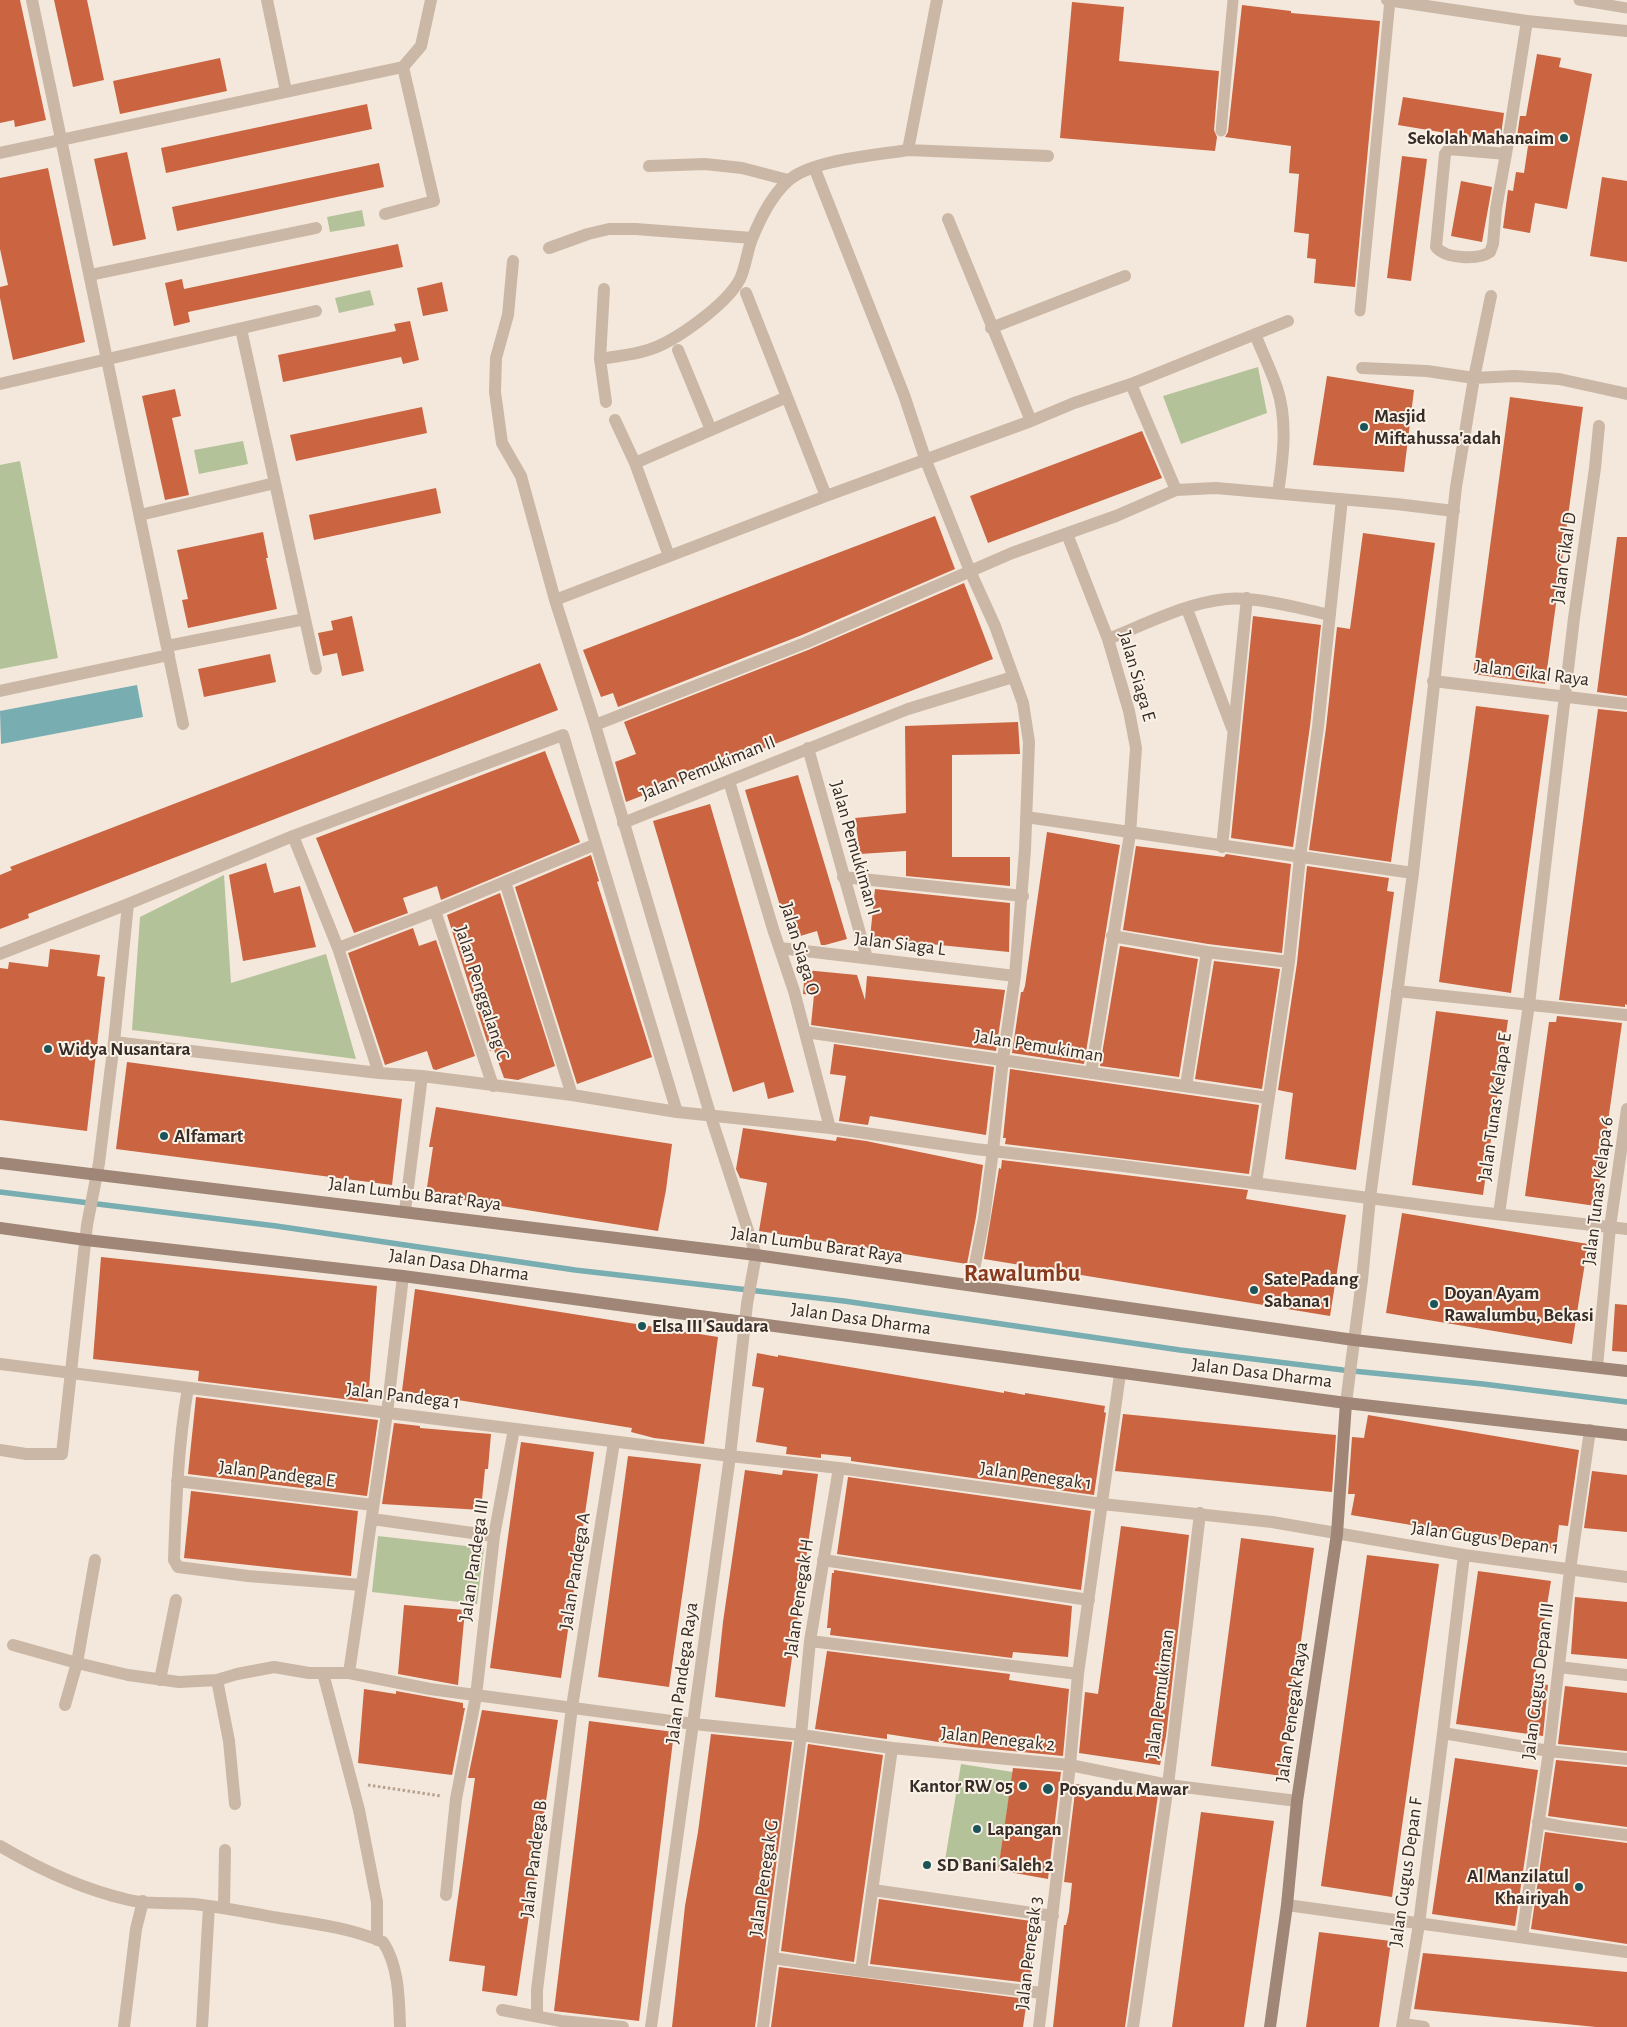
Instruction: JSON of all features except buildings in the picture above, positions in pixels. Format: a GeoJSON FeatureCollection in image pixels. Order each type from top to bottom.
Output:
{"type":"FeatureCollection","features":[{"type":"Feature","properties":{"kind":"street"},"geometry":{"type":"LineString","coordinates":[[32,0],[183,724]]}},
{"type":"Feature","properties":{"kind":"street"},"geometry":{"type":"LineString","coordinates":[[267,0],[286,92]]}},
{"type":"Feature","properties":{"kind":"street"},"geometry":{"type":"LineString","coordinates":[[0,153],[403,67],[421,46],[431,0]]}},
{"type":"Feature","properties":{"kind":"street"},"geometry":{"type":"LineString","coordinates":[[908,150],[937,0]]}},
{"type":"Feature","properties":{"kind":"street"},"geometry":{"type":"LineString","coordinates":[[1389,0],[1527,21],[1627,31]]}},
{"type":"Feature","properties":{"kind":"street"},"geometry":{"type":"LineString","coordinates":[[1506,154],[1456,149],[1447,151],[1436,248],[1439,251],[1450,255],[1480,257],[1490,252],[1493,244],[1496,209],[1506,154],[1527,21]]}},
{"type":"Feature","properties":{"kind":"street"},"geometry":{"type":"LineString","coordinates":[[385,214],[434,201],[403,67]]}},
{"type":"Feature","properties":{"kind":"street"},"geometry":{"type":"LineString","coordinates":[[600,359],[647,350],[660,345],[705,316],[724,301],[740,279],[752,238],[772,200],[788,180],[814,167],[908,150],[1048,156]]}},
{"type":"Feature","properties":{"kind":"street"},"geometry":{"type":"LineString","coordinates":[[649,166],[705,164],[742,168],[788,180]]}},
{"type":"Feature","properties":{"kind":"street"},"geometry":{"type":"LineString","coordinates":[[814,167],[904,396],[926,461],[995,626],[1024,703],[1028,742],[1022,896],[994,1150],[984,1218],[971,1285]]}},
{"type":"Feature","properties":{"kind":"street"},"geometry":{"type":"LineString","coordinates":[[948,219],[991,328],[1031,421]]}},
{"type":"Feature","properties":{"kind":"street"},"geometry":{"type":"LineString","coordinates":[[90,275],[316,228]]}},
{"type":"Feature","properties":{"kind":"street"},"geometry":{"type":"LineString","coordinates":[[549,248],[588,234],[609,230],[636,229],[752,238]]}},
{"type":"Feature","properties":{"kind":"street"},"geometry":{"type":"LineString","coordinates":[[513,261],[508,315],[496,358],[496,392],[502,443],[521,476],[555,600],[595,725],[710,1114],[756,1255]]}},
{"type":"Feature","properties":{"kind":"street"},"geometry":{"type":"LineString","coordinates":[[991,328],[1126,276]]}},
{"type":"Feature","properties":{"kind":"street"},"geometry":{"type":"LineString","coordinates":[[604,289],[600,359],[606,402]]}},
{"type":"Feature","properties":{"kind":"street"},"geometry":{"type":"LineString","coordinates":[[746,293],[826,496]]}},
{"type":"Feature","properties":{"kind":"street"},"geometry":{"type":"LineString","coordinates":[[1346,1403],[1370,1198],[1413,874],[1433,681],[1454,511],[1474,378],[1491,296]]}},
{"type":"Feature","properties":{"kind":"street"},"geometry":{"type":"LineString","coordinates":[[0,384],[316,311]]}},
{"type":"Feature","properties":{"kind":"street"},"geometry":{"type":"LineString","coordinates":[[555,600],[826,496],[926,461],[1074,403],[1130,384],[1288,321]]}},
{"type":"Feature","properties":{"kind":"street"},"geometry":{"type":"LineString","coordinates":[[241,329],[316,669]]}},
{"type":"Feature","properties":{"kind":"street"},"geometry":{"type":"LineString","coordinates":[[1254,334],[1277,388],[1281,405],[1284,431],[1278,493]]}},
{"type":"Feature","properties":{"kind":"street"},"geometry":{"type":"LineString","coordinates":[[678,350],[711,430]]}},
{"type":"Feature","properties":{"kind":"street"},"geometry":{"type":"LineString","coordinates":[[1362,368],[1427,371],[1474,378],[1515,376],[1558,379],[1627,394]]}},
{"type":"Feature","properties":{"kind":"street"},"geometry":{"type":"LineString","coordinates":[[1130,384],[1176,490]]}},
{"type":"Feature","properties":{"kind":"street"},"geometry":{"type":"LineString","coordinates":[[635,463],[787,397]]}},
{"type":"Feature","properties":{"kind":"street"},"geometry":{"type":"LineString","coordinates":[[615,420],[635,463],[669,556]]}},
{"type":"Feature","properties":{"kind":"street","name":"Jalan Cikal D"},"geometry":{"type":"LineString","coordinates":[[1529,1004],[1574,618],[1599,426]]}},
{"type":"Feature","properties":{"kind":"street"},"geometry":{"type":"LineString","coordinates":[[140,515],[275,483]]}},
{"type":"Feature","properties":{"kind":"street"},"geometry":{"type":"LineString","coordinates":[[595,725],[805,643],[1012,553],[1116,516],[1176,490],[1216,488],[1454,511]]}},
{"type":"Feature","properties":{"kind":"street"},"geometry":{"type":"LineString","coordinates":[[1256,1183],[1289,962],[1300,858],[1318,727],[1342,499]]}},
{"type":"Feature","properties":{"kind":"street","name":"Jalan Siaga E"},"geometry":{"type":"LineString","coordinates":[[1067,534],[1108,639],[1136,748],[1130,834],[1091,1073]]}},
{"type":"Feature","properties":{"kind":"street"},"geometry":{"type":"LineString","coordinates":[[1108,639],[1187,608],[1212,601],[1247,598],[1330,615]]}},
{"type":"Feature","properties":{"kind":"street"},"geometry":{"type":"LineString","coordinates":[[1222,847],[1232,730],[1247,598]]}},
{"type":"Feature","properties":{"kind":"street"},"geometry":{"type":"LineString","coordinates":[[1187,608],[1232,730]]}},
{"type":"Feature","properties":{"kind":"street"},"geometry":{"type":"LineString","coordinates":[[0,691],[305,620]]}},
{"type":"Feature","properties":{"kind":"street","name":"Jalan Pemukiman II"},"geometry":{"type":"LineString","coordinates":[[623,823],[908,709],[1013,677]]}},
{"type":"Feature","properties":{"kind":"street","name":"Jalan Cikal Raya"},"geometry":{"type":"LineString","coordinates":[[1433,681],[1566,695],[1627,704]]}},
{"type":"Feature","properties":{"kind":"street"},"geometry":{"type":"LineString","coordinates":[[0,954],[294,836],[563,734],[677,1112]]}},
{"type":"Feature","properties":{"kind":"street","name":"Jalan Pemukiman I"},"geometry":{"type":"LineString","coordinates":[[808,748],[866,958]]}},
{"type":"Feature","properties":{"kind":"street","name":"Jalan Siaga O"},"geometry":{"type":"LineString","coordinates":[[729,782],[772,929],[794,991],[830,1128]]}},
{"type":"Feature","properties":{"kind":"street"},"geometry":{"type":"LineString","coordinates":[[1026,818],[1413,874]]}},
{"type":"Feature","properties":{"kind":"street"},"geometry":{"type":"LineString","coordinates":[[294,836],[338,948],[379,1073]]}},
{"type":"Feature","properties":{"kind":"street"},"geometry":{"type":"LineString","coordinates":[[338,948],[435,911],[596,844]]}},
{"type":"Feature","properties":{"kind":"street"},"geometry":{"type":"LineString","coordinates":[[843,877],[1022,896]]}},
{"type":"Feature","properties":{"kind":"street"},"geometry":{"type":"LineString","coordinates":[[504,882],[572,1095]]}},
{"type":"Feature","properties":{"kind":"street"},"geometry":{"type":"LineString","coordinates":[[0,1450],[26,1454],[62,1454],[87,1225],[97,1176],[114,1042],[128,904]]}},
{"type":"Feature","properties":{"kind":"street","name":"Jalan Penggalang C"},"geometry":{"type":"LineString","coordinates":[[435,911],[493,1086]]}},
{"type":"Feature","properties":{"kind":"street"},"geometry":{"type":"LineString","coordinates":[[1112,936],[1207,952],[1289,962]]}},
{"type":"Feature","properties":{"kind":"street","name":"Jalan Siaga L"},"geometry":{"type":"LineString","coordinates":[[780,948],[1014,976]]}},
{"type":"Feature","properties":{"kind":"street"},"geometry":{"type":"LineString","coordinates":[[1186,1086],[1207,952]]}},
{"type":"Feature","properties":{"kind":"street"},"geometry":{"type":"LineString","coordinates":[[1397,991],[1627,1015]]}},
{"type":"Feature","properties":{"kind":"street","name":"Jalan Tunas Kelapa E"},"geometry":{"type":"LineString","coordinates":[[1499,1214],[1529,1004]]}},
{"type":"Feature","properties":{"kind":"street","name":"Jalan Pemukiman"},"geometry":{"type":"LineString","coordinates":[[805,1032],[1268,1098]]}},
{"type":"Feature","properties":{"kind":"street"},"geometry":{"type":"LineString","coordinates":[[114,1042],[379,1073],[422,1076],[572,1095],[677,1112],[830,1128],[927,1143],[1627,1229]]}},
{"type":"Feature","properties":{"kind":"street"},"geometry":{"type":"LineString","coordinates":[[405,1211],[422,1076]]}},
{"type":"Feature","properties":{"kind":"street","name":"Jalan Tunas Kelapa 6"},"geometry":{"type":"LineString","coordinates":[[1597,1367],[1610,1227],[1627,1109]]}},
{"type":"Feature","properties":{"kind":"street","name":"Jalan Lumbu Barat Raya"},"geometry":{"type":"LineString","coordinates":[[0,1163],[756,1255],[971,1285],[1353,1346],[1627,1371]]}},
{"type":"Feature","properties":{"kind":"street","name":"Jalan Dasa Dharma"},"geometry":{"type":"LineString","coordinates":[[0,1228],[86,1240],[404,1276],[1346,1403],[1627,1435]]}},
{"type":"Feature","properties":{"kind":"street","name":"Jalan Pandega Raya"},"geometry":{"type":"LineString","coordinates":[[651,2027],[730,1456],[747,1304],[756,1255]]}},
{"type":"Feature","properties":{"kind":"street"},"geometry":{"type":"LineString","coordinates":[[349,1673],[387,1413],[404,1276]]}},
{"type":"Feature","properties":{"kind":"street","name":"Jalan Pandega 1"},"geometry":{"type":"LineString","coordinates":[[0,1364],[730,1456]]}},
{"type":"Feature","properties":{"kind":"street","name":"Jalan Penegak 3"},"geometry":{"type":"LineString","coordinates":[[1039,2027],[1070,1766],[1078,1674],[1120,1374]]}},
{"type":"Feature","properties":{"kind":"street"},"geometry":{"type":"LineString","coordinates":[[188,1388],[181,1426],[177,1481],[174,1560],[178,1567],[248,1576],[362,1586]]}},
{"type":"Feature","properties":{"kind":"street","name":"Jalan Penegak Raya"},"geometry":{"type":"LineString","coordinates":[[1270,2027],[1287,1906],[1297,1801],[1337,1534],[1346,1403]]}},
{"type":"Feature","properties":{"kind":"street","name":"Jalan Pandega III"},"geometry":{"type":"LineString","coordinates":[[446,1895],[456,1799],[476,1696],[494,1536],[514,1429]]}},
{"type":"Feature","properties":{"kind":"street","name":"Jalan Gugus Depan III"},"geometry":{"type":"LineString","coordinates":[[1522,1937],[1549,1751],[1570,1570],[1590,1430]]}},
{"type":"Feature","properties":{"kind":"street","name":"Jalan Pandega A"},"geometry":{"type":"LineString","coordinates":[[572,1707],[614,1442]]}},
{"type":"Feature","properties":{"kind":"street","name":"Jalan Penegak 1"},"geometry":{"type":"LineString","coordinates":[[730,1456],[839,1468],[1102,1504],[1272,1522],[1337,1534]]}},
{"type":"Feature","properties":{"kind":"street","name":"Jalan Penegak H"},"geometry":{"type":"LineString","coordinates":[[802,1735],[810,1641],[822,1560],[839,1468]]}},
{"type":"Feature","properties":{"kind":"street","name":"Jalan Pandega E"},"geometry":{"type":"LineString","coordinates":[[177,1481],[373,1505]]}},
{"type":"Feature","properties":{"kind":"street","name":"Jalan Pemukiman"},"geometry":{"type":"LineString","coordinates":[[1133,2027],[1168,1785],[1200,1513]]}},
{"type":"Feature","properties":{"kind":"street"},"geometry":{"type":"LineString","coordinates":[[372,1519],[494,1536]]}},
{"type":"Feature","properties":{"kind":"street","name":"Jalan Gugus Depan 1"},"geometry":{"type":"LineString","coordinates":[[1337,1534],[1464,1555],[1627,1577]]}},
{"type":"Feature","properties":{"kind":"street","name":"Jalan Gugus Depan F"},"geometry":{"type":"LineString","coordinates":[[1403,2026],[1449,1735],[1464,1555]]}},
{"type":"Feature","properties":{"kind":"street"},"geometry":{"type":"LineString","coordinates":[[65,1705],[77,1663],[96,1560]]}},
{"type":"Feature","properties":{"kind":"street"},"geometry":{"type":"LineString","coordinates":[[822,1560],[1089,1600]]}},
{"type":"Feature","properties":{"kind":"street"},"geometry":{"type":"LineString","coordinates":[[160,1680],[176,1600]]}},
{"type":"Feature","properties":{"kind":"street"},"geometry":{"type":"LineString","coordinates":[[810,1641],[1078,1674]]}},
{"type":"Feature","properties":{"kind":"street","name":"Jalan Penegak 2"},"geometry":{"type":"LineString","coordinates":[[12,1645],[77,1663],[128,1675],[160,1680],[179,1682],[218,1680],[274,1666],[309,1673],[349,1673],[476,1696],[694,1724],[802,1735],[892,1748],[1070,1766],[1168,1785],[1297,1801]]}},
{"type":"Feature","properties":{"kind":"street"},"geometry":{"type":"LineString","coordinates":[[1559,1667],[1627,1675]]}},
{"type":"Feature","properties":{"kind":"street"},"geometry":{"type":"LineString","coordinates":[[323,1673],[352,1783],[377,1902],[377,1935]]}},
{"type":"Feature","properties":{"kind":"street"},"geometry":{"type":"LineString","coordinates":[[218,1680],[229,1740],[235,1804]]}},
{"type":"Feature","properties":{"kind":"street","name":"Jalan Pandega B"},"geometry":{"type":"LineString","coordinates":[[536,2016],[537,1990],[572,1707]]}},
{"type":"Feature","properties":{"kind":"street","name":"Jalan Penegak G"},"geometry":{"type":"LineString","coordinates":[[763,2027],[802,1735]]}},
{"type":"Feature","properties":{"kind":"street"},"geometry":{"type":"LineString","coordinates":[[1449,1735],[1549,1751],[1627,1759]]}},
{"type":"Feature","properties":{"kind":"street"},"geometry":{"type":"LineString","coordinates":[[862,1971],[892,1748]]}},
{"type":"Feature","properties":{"kind":"street"},"geometry":{"type":"LineString","coordinates":[[367,1819],[385,1909],[386,1922],[384,1928],[377,1935]]}},
{"type":"Feature","properties":{"kind":"street"},"geometry":{"type":"LineString","coordinates":[[1538,1822],[1627,1835]]}},
{"type":"Feature","properties":{"kind":"street"},"geometry":{"type":"LineString","coordinates":[[0,1846],[18,1856],[101,1892],[132,1901],[224,1907],[377,1935],[388,1949],[397,1978],[400,2027]]}},
{"type":"Feature","properties":{"kind":"street"},"geometry":{"type":"LineString","coordinates":[[224,1907],[225,1850]]}},
{"type":"Feature","properties":{"kind":"street"},"geometry":{"type":"LineString","coordinates":[[872,1890],[1053,1916]]}},
{"type":"Feature","properties":{"kind":"street"},"geometry":{"type":"LineString","coordinates":[[124,2027],[136,1928],[143,1902]]}},
{"type":"Feature","properties":{"kind":"street"},"geometry":{"type":"LineString","coordinates":[[202,2027],[209,1906]]}},
{"type":"Feature","properties":{"kind":"street"},"geometry":{"type":"LineString","coordinates":[[1287,1906],[1627,1952]]}},
{"type":"Feature","properties":{"kind":"street"},"geometry":{"type":"LineString","coordinates":[[772,1958],[1042,1993]]}},
{"type":"Feature","properties":{"kind":"street"},"geometry":{"type":"LineString","coordinates":[[502,2010],[561,2021],[623,2027]]}},
{"type":"Feature","properties":{"kind":"street"},"geometry":{"type":"LineString","coordinates":[[1403,2026],[1424,2027]]}},
{"type":"Feature","properties":{"kind":"lane"},"geometry":{"type":"LineString","coordinates":[[1221,131],[1233,0]]}},
{"type":"Feature","properties":{"kind":"lane"},"geometry":{"type":"LineString","coordinates":[[1360,311],[1389,0]]}},
{"type":"Feature","properties":{"kind":"lane"},"geometry":{"type":"LineString","coordinates":[[1579,0],[1627,8]]}},
{"type":"Feature","properties":{"kind":"path"},"geometry":{"type":"LineString","coordinates":[[352,1783],[456,1799]]}},
{"type":"Feature","properties":{"kind":"green space"},"geometry":{"type":"Polygon","coordinates":[[[362,210],[365,226],[330,232],[327,217],[362,210]]]}},
{"type":"Feature","properties":{"kind":"green space"},"geometry":{"type":"Polygon","coordinates":[[[370,290],[374,305],[339,313],[335,298],[370,290]]]}},
{"type":"Feature","properties":{"kind":"green space"},"geometry":{"type":"Polygon","coordinates":[[[1258,367],[1267,413],[1181,444],[1163,396],[1258,367]]]}},
{"type":"Feature","properties":{"kind":"green space"},"geometry":{"type":"Polygon","coordinates":[[[243,441],[248,464],[199,474],[194,450],[243,441]]]}},
{"type":"Feature","properties":{"kind":"green space"},"geometry":{"type":"Polygon","coordinates":[[[20,461],[58,658],[0,669],[0,465],[20,461]]]}},
{"type":"Feature","properties":{"kind":"green space"},"geometry":{"type":"Polygon","coordinates":[[[224,875],[231,983],[326,954],[356,1059],[132,1030],[140,917],[224,875]]]}},
{"type":"Feature","properties":{"kind":"green space"},"geometry":{"type":"Polygon","coordinates":[[[378,1536],[484,1548],[477,1604],[372,1592],[378,1536]]]}},
{"type":"Feature","properties":{"kind":"green space","name":"Lapangan"},"geometry":{"type":"Polygon","coordinates":[[[961,1764],[1013,1772],[998,1870],[945,1860],[961,1764]]]}},
{"type":"Feature","properties":{"kind":"water"},"geometry":{"type":"Polygon","coordinates":[[[137,685],[143,717],[1,744],[0,711],[137,685]]]}},
{"type":"Feature","properties":{"kind":"waterway"},"geometry":{"type":"LineString","coordinates":[[0,1192],[276,1226],[575,1270],[844,1301],[1180,1350],[1627,1402]]}},
{"type":"Feature","properties":{"kind":"place","name":"Sekolah Mahanaim"},"geometry":{"type":"Point","coordinates":[1564,138]}},
{"type":"Feature","properties":{"kind":"place","name":"Masjid Miftahussa'adah"},"geometry":{"type":"Point","coordinates":[1364,427]}},
{"type":"Feature","properties":{"kind":"place","name":"Widya Nusantara"},"geometry":{"type":"Point","coordinates":[48,1049]}},
{"type":"Feature","properties":{"kind":"place","name":"Alfamart"},"geometry":{"type":"Point","coordinates":[164,1136]}},
{"type":"Feature","properties":{"kind":"place","name":"Sate Padang Sabana 1"},"geometry":{"type":"Point","coordinates":[1254,1290]}},
{"type":"Feature","properties":{"kind":"place","name":"Doyan Ayam Rawalumbu, Bekasi"},"geometry":{"type":"Point","coordinates":[1434,1304]}},
{"type":"Feature","properties":{"kind":"place","name":"Elsa III Saudara"},"geometry":{"type":"Point","coordinates":[642,1326]}},
{"type":"Feature","properties":{"kind":"place","name":"Kantor RW 05"},"geometry":{"type":"Point","coordinates":[1023,1786]}},
{"type":"Feature","properties":{"kind":"place","name":"Posyandu Mawar"},"geometry":{"type":"Point","coordinates":[1048,1789]}},
{"type":"Feature","properties":{"kind":"place","name":"Lapangan"},"geometry":{"type":"Point","coordinates":[977,1829]}},
{"type":"Feature","properties":{"kind":"place","name":"SD Bani Saleh 2"},"geometry":{"type":"Point","coordinates":[927,1865]}},
{"type":"Feature","properties":{"kind":"place","name":"Al Manzilatul Khairiyah"},"geometry":{"type":"Point","coordinates":[1579,1887]}},
{"type":"Feature","properties":{"kind":"district","name":"Rawalumbu"},"geometry":{"type":"Point","coordinates":[1022,1274]}}]}
